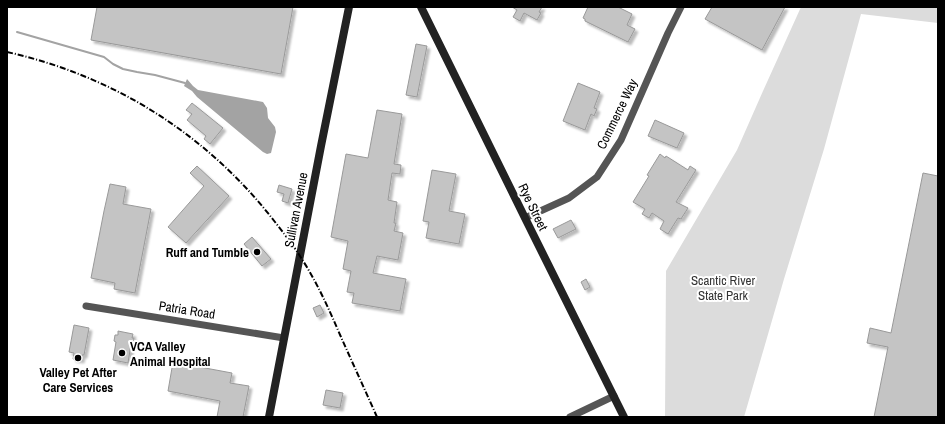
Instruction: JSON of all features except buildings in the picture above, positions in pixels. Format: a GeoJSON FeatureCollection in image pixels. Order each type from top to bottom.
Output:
{"type":"FeatureCollection","features":[{"type":"Feature","properties":{"kind":"street","name":"Sullivan Avenue"},"geometry":{"type":"LineString","coordinates":[[269,417],[348,7]]}},
{"type":"Feature","properties":{"kind":"street","name":"Rye Street"},"geometry":{"type":"LineString","coordinates":[[422,7],[624,417]]}},
{"type":"Feature","properties":{"kind":"street","name":"Commerce Way"},"geometry":{"type":"LineString","coordinates":[[525,218],[569,198],[597,177],[621,140],[681,7]]}},
{"type":"Feature","properties":{"kind":"street","name":"Patria Road"},"geometry":{"type":"LineString","coordinates":[[86,306],[284,338]]}},
{"type":"Feature","properties":{"kind":"street"},"geometry":{"type":"LineString","coordinates":[[570,417],[614,396]]}},
{"type":"Feature","properties":{"kind":"green space","name":"Scantic River State Park"},"geometry":{"type":"Polygon","coordinates":[[[801,7],[938,7],[938,23],[861,14],[824,149],[744,417],[665,417],[666,271],[737,150],[801,7]]]}},
{"type":"Feature","properties":{"kind":"shaded area"},"geometry":{"type":"Polygon","coordinates":[[[187,79],[198,90],[263,102],[267,108],[268,118],[275,127],[276,132],[271,153],[267,154],[263,152],[197,97],[192,91],[184,86],[187,79]]]}},
{"type":"Feature","properties":{"kind":"waterway"},"geometry":{"type":"LineString","coordinates":[[17,32],[104,57],[123,69],[185,83]]}},
{"type":"Feature","properties":{"kind":"railway"},"geometry":{"type":"LineString","coordinates":[[7,52],[84,76],[121,93],[156,113],[189,136],[248,190],[275,222],[313,277],[377,417]]}},
{"type":"Feature","properties":{"kind":"place","name":"Ruff and Tumble"},"geometry":{"type":"Point","coordinates":[257,252]}},
{"type":"Feature","properties":{"kind":"place","name":"VCA Valley Animal Hospital"},"geometry":{"type":"Point","coordinates":[122,353]}},
{"type":"Feature","properties":{"kind":"place","name":"Valley Pet After Care Services"},"geometry":{"type":"Point","coordinates":[78,358]}}]}
